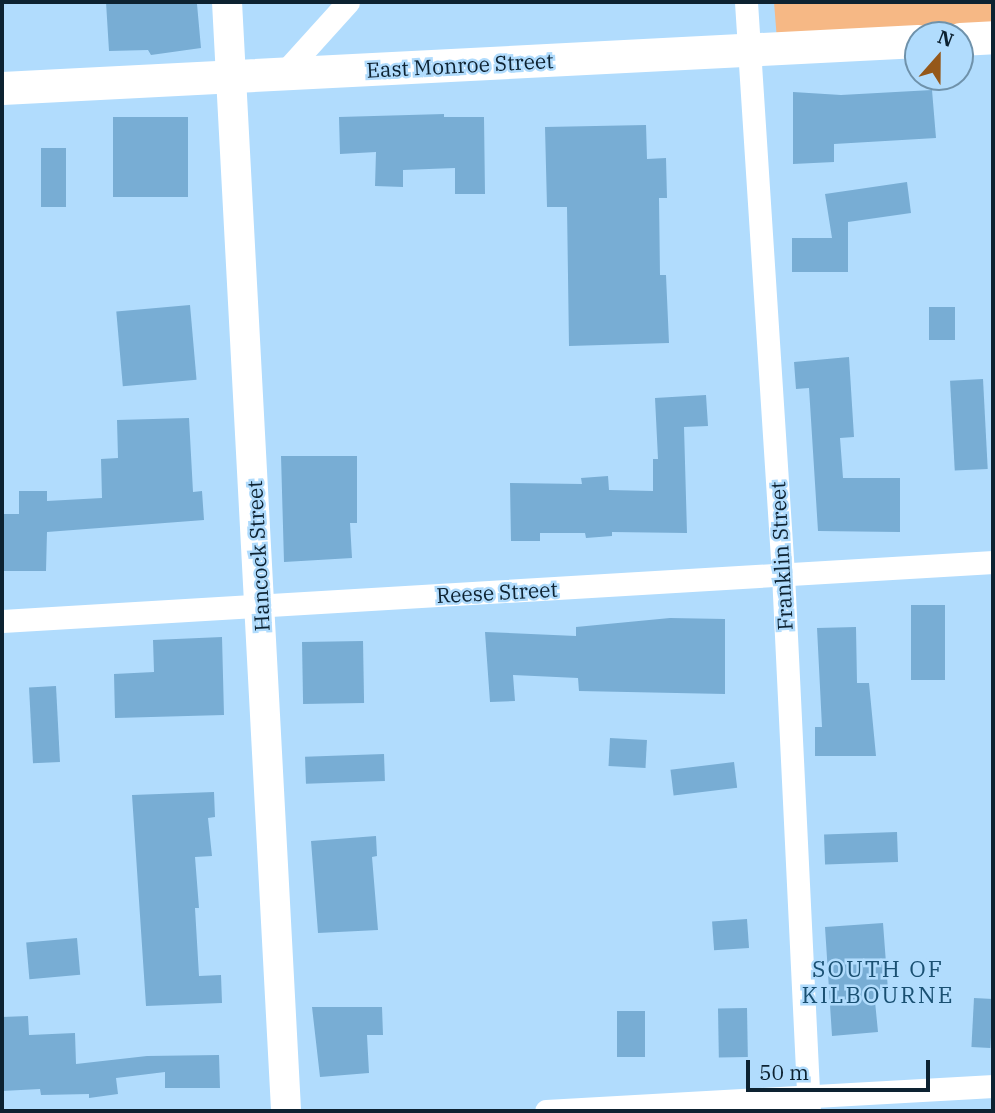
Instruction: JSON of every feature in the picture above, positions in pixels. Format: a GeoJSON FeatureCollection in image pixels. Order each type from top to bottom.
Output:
{"type":"FeatureCollection","features":[{"type":"Feature","properties":{"kind":"main road"},"geometry":{"type":"LineString","coordinates":[[974,38],[993,37]]}},
{"type":"Feature","properties":{"kind":"main road","name":"East Monroe Street"},"geometry":{"type":"LineString","coordinates":[[2,88],[904,42]]}},
{"type":"Feature","properties":{"kind":"street","name":"Hancock Street"},"geometry":{"type":"LineString","coordinates":[[227,2],[286,1111]]}},
{"type":"Feature","properties":{"kind":"street"},"geometry":{"type":"LineString","coordinates":[[283,74],[348,2]]}},
{"type":"Feature","properties":{"kind":"street","name":"Franklin Street"},"geometry":{"type":"LineString","coordinates":[[746,2],[783,574],[809,1104]]}},
{"type":"Feature","properties":{"kind":"street","name":"Reese Street"},"geometry":{"type":"LineString","coordinates":[[2,621],[993,562]]}},
{"type":"Feature","properties":{"kind":"street"},"geometry":{"type":"LineString","coordinates":[[546,1111],[809,1104],[993,1086]]}},
{"type":"Feature","properties":{"kind":"shaded area"},"geometry":{"type":"Polygon","coordinates":[[[774,2],[993,2],[993,25],[974,26],[974,21],[904,21],[904,31],[777,40],[774,2]]]}},
{"type":"Feature","properties":{"kind":"building"},"geometry":{"type":"Polygon","coordinates":[[[106,2],[197,4],[201,48],[151,55],[148,50],[109,51],[106,2]]]}},
{"type":"Feature","properties":{"kind":"building"},"geometry":{"type":"Polygon","coordinates":[[[932,91],[936,138],[834,144],[834,162],[793,164],[793,92],[841,95],[932,91]]]}},
{"type":"Feature","properties":{"kind":"building"},"geometry":{"type":"Polygon","coordinates":[[[444,114],[444,117],[484,117],[485,194],[455,194],[455,168],[403,170],[403,187],[375,186],[376,152],[340,154],[339,117],[444,114]]]}},
{"type":"Feature","properties":{"kind":"building"},"geometry":{"type":"Polygon","coordinates":[[[113,117],[188,117],[188,197],[113,197],[113,117]]]}},
{"type":"Feature","properties":{"kind":"building"},"geometry":{"type":"Polygon","coordinates":[[[646,125],[647,159],[666,158],[667,198],[659,198],[660,275],[666,275],[669,343],[569,346],[567,207],[547,207],[545,127],[646,125]]]}},
{"type":"Feature","properties":{"kind":"building"},"geometry":{"type":"Polygon","coordinates":[[[41,148],[66,148],[66,207],[41,207],[41,148]]]}},
{"type":"Feature","properties":{"kind":"building"},"geometry":{"type":"Polygon","coordinates":[[[907,182],[911,213],[848,222],[848,272],[792,272],[792,238],[832,238],[825,194],[907,182]]]}},
{"type":"Feature","properties":{"kind":"building"},"geometry":{"type":"Polygon","coordinates":[[[190,305],[197,380],[123,386],[116,311],[190,305]]]}},
{"type":"Feature","properties":{"kind":"building"},"geometry":{"type":"Polygon","coordinates":[[[929,307],[955,307],[955,340],[929,340],[929,307]]]}},
{"type":"Feature","properties":{"kind":"building"},"geometry":{"type":"Polygon","coordinates":[[[849,357],[854,437],[840,438],[843,478],[900,478],[900,532],[818,531],[809,388],[796,389],[794,362],[849,357]]]}},
{"type":"Feature","properties":{"kind":"building"},"geometry":{"type":"Polygon","coordinates":[[[983,379],[988,469],[955,471],[950,381],[983,379]]]}},
{"type":"Feature","properties":{"kind":"building"},"geometry":{"type":"Polygon","coordinates":[[[706,395],[708,426],[684,427],[687,533],[612,532],[612,536],[586,538],[585,533],[540,533],[540,541],[511,541],[510,483],[582,484],[581,478],[608,476],[609,490],[653,491],[653,459],[658,459],[655,398],[706,395]]]}},
{"type":"Feature","properties":{"kind":"building"},"geometry":{"type":"Polygon","coordinates":[[[189,418],[193,492],[202,491],[204,520],[47,532],[46,571],[2,571],[2,514],[19,514],[19,491],[47,491],[47,501],[102,498],[101,459],[118,458],[117,420],[189,418]]]}},
{"type":"Feature","properties":{"kind":"building"},"geometry":{"type":"Polygon","coordinates":[[[281,456],[357,456],[357,523],[350,523],[352,558],[284,562],[281,456]]]}},
{"type":"Feature","properties":{"kind":"building"},"geometry":{"type":"Polygon","coordinates":[[[911,605],[945,605],[945,680],[911,680],[911,605]]]}},
{"type":"Feature","properties":{"kind":"building"},"geometry":{"type":"Polygon","coordinates":[[[670,618],[725,619],[725,694],[579,691],[578,678],[513,675],[515,701],[490,702],[485,632],[576,636],[576,627],[670,618]]]}},
{"type":"Feature","properties":{"kind":"building"},"geometry":{"type":"Polygon","coordinates":[[[856,627],[857,683],[869,683],[876,756],[815,756],[815,727],[822,727],[817,628],[856,627]]]}},
{"type":"Feature","properties":{"kind":"building"},"geometry":{"type":"Polygon","coordinates":[[[222,637],[224,715],[115,718],[114,674],[154,672],[153,640],[222,637]]]}},
{"type":"Feature","properties":{"kind":"building"},"geometry":{"type":"Polygon","coordinates":[[[363,641],[364,703],[303,704],[302,642],[363,641]]]}},
{"type":"Feature","properties":{"kind":"building"},"geometry":{"type":"Polygon","coordinates":[[[56,686],[60,762],[33,763],[29,687],[56,686]]]}},
{"type":"Feature","properties":{"kind":"building"},"geometry":{"type":"Polygon","coordinates":[[[610,738],[647,740],[645,768],[609,766],[610,738]]]}},
{"type":"Feature","properties":{"kind":"building"},"geometry":{"type":"Polygon","coordinates":[[[384,754],[385,781],[306,784],[305,757],[384,754]]]}},
{"type":"Feature","properties":{"kind":"building"},"geometry":{"type":"Polygon","coordinates":[[[734,762],[737,788],[674,796],[670,770],[734,762]]]}},
{"type":"Feature","properties":{"kind":"building"},"geometry":{"type":"Polygon","coordinates":[[[214,792],[215,817],[208,818],[212,856],[195,857],[199,908],[195,908],[199,976],[221,975],[222,1003],[146,1006],[132,795],[214,792]]]}},
{"type":"Feature","properties":{"kind":"building"},"geometry":{"type":"Polygon","coordinates":[[[897,832],[898,862],[825,865],[824,835],[897,832]]]}},
{"type":"Feature","properties":{"kind":"building"},"geometry":{"type":"Polygon","coordinates":[[[376,836],[377,856],[372,857],[378,930],[318,933],[311,841],[376,836]]]}},
{"type":"Feature","properties":{"kind":"building"},"geometry":{"type":"Polygon","coordinates":[[[747,919],[749,948],[714,950],[712,921],[747,919]]]}},
{"type":"Feature","properties":{"kind":"building"},"geometry":{"type":"Polygon","coordinates":[[[883,923],[888,990],[874,991],[878,1032],[832,1036],[825,927],[883,923]]]}},
{"type":"Feature","properties":{"kind":"building"},"geometry":{"type":"Polygon","coordinates":[[[77,938],[80,975],[29,979],[26,942],[77,938]]]}},
{"type":"Feature","properties":{"kind":"building"},"geometry":{"type":"Polygon","coordinates":[[[974,998],[993,999],[990,1048],[971,1047],[974,998]]]}},
{"type":"Feature","properties":{"kind":"building"},"geometry":{"type":"Polygon","coordinates":[[[312,1007],[382,1007],[383,1035],[367,1035],[369,1073],[320,1077],[312,1007]]]}},
{"type":"Feature","properties":{"kind":"building"},"geometry":{"type":"Polygon","coordinates":[[[747,1008],[748,1057],[719,1057],[718,1009],[747,1008]]]}},
{"type":"Feature","properties":{"kind":"building"},"geometry":{"type":"Polygon","coordinates":[[[617,1011],[645,1011],[645,1057],[617,1057],[617,1011]]]}},
{"type":"Feature","properties":{"kind":"building"},"geometry":{"type":"Polygon","coordinates":[[[28,1016],[29,1035],[75,1033],[76,1064],[147,1056],[219,1055],[220,1088],[165,1088],[165,1072],[116,1078],[118,1094],[89,1098],[89,1094],[41,1095],[40,1089],[2,1091],[2,1017],[28,1016]]]}},
{"type":"Feature","properties":{"kind":"district","name":"SOUTH OF KILBOURNE"},"geometry":{"type":"Point","coordinates":[878,981]}}]}
